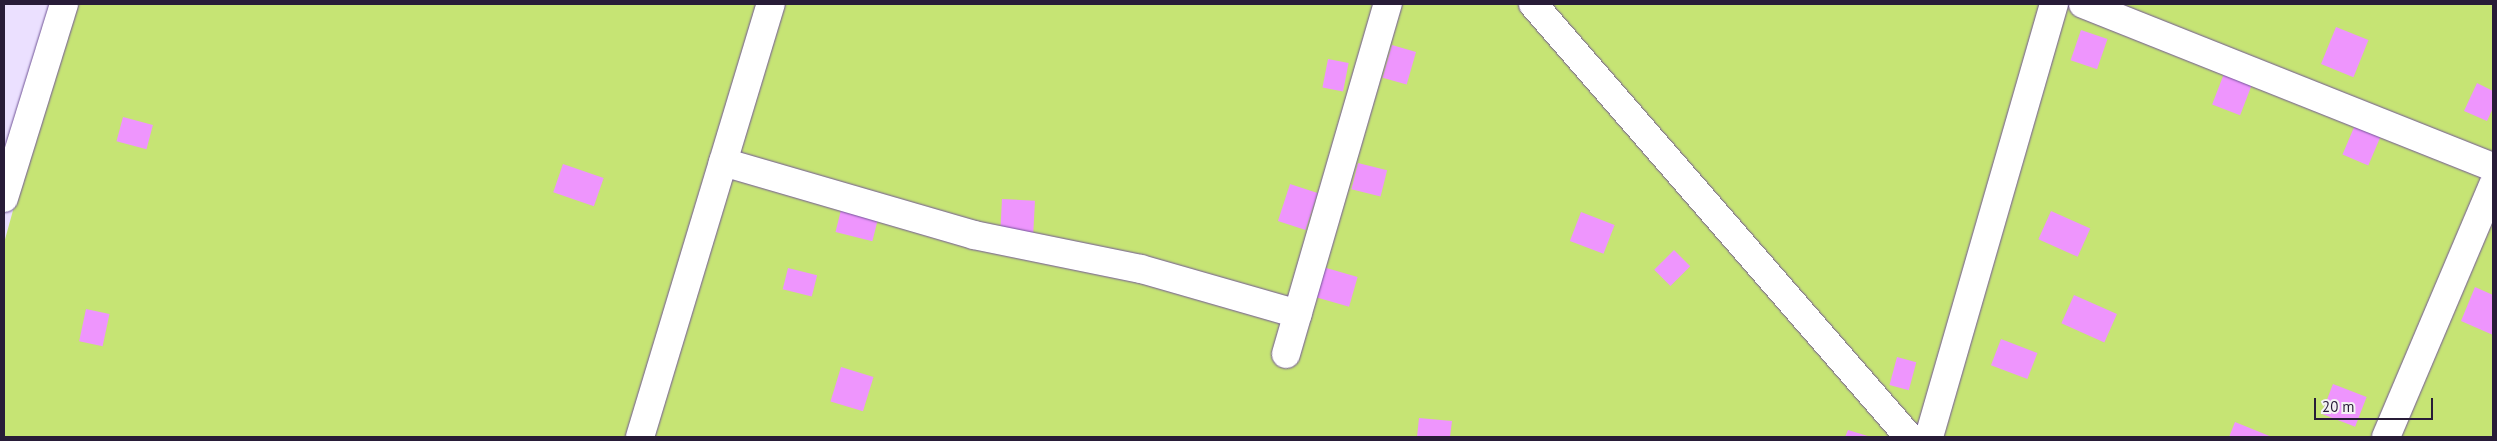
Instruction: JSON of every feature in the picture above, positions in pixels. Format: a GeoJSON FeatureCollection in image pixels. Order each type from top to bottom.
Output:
{"type":"FeatureCollection","features":[{"type":"Feature","properties":{"kind":"lane"},"geometry":{"type":"LineString","coordinates":[[4,198],[64,4]]}},
{"type":"Feature","properties":{"kind":"lane"},"geometry":{"type":"LineString","coordinates":[[640,437],[771,4]]}},
{"type":"Feature","properties":{"kind":"lane"},"geometry":{"type":"LineString","coordinates":[[1286,354],[1388,4]]}},
{"type":"Feature","properties":{"kind":"lane"},"geometry":{"type":"LineString","coordinates":[[1533,4],[1909,437]]}},
{"type":"Feature","properties":{"kind":"lane"},"geometry":{"type":"LineString","coordinates":[[1929,437],[2054,4]]}},
{"type":"Feature","properties":{"kind":"lane"},"geometry":{"type":"LineString","coordinates":[[2083,4],[2493,167]]}},
{"type":"Feature","properties":{"kind":"lane"},"geometry":{"type":"LineString","coordinates":[[723,162],[974,235],[1141,269],[1298,314]]}},
{"type":"Feature","properties":{"kind":"lane"},"geometry":{"type":"LineString","coordinates":[[2386,437],[2493,185]]}},
{"type":"Feature","properties":{"kind":"green space"},"geometry":{"type":"Polygon","coordinates":[[[70,4],[2493,4],[2493,437],[4,437],[4,243],[70,4]]]}},
{"type":"Feature","properties":{"kind":"building"},"geometry":{"type":"Polygon","coordinates":[[[2336,27],[2368,40],[2353,77],[2321,64],[2336,27]]]}},
{"type":"Feature","properties":{"kind":"building"},"geometry":{"type":"Polygon","coordinates":[[[2081,30],[2107,39],[2097,69],[2071,60],[2081,30]]]}},
{"type":"Feature","properties":{"kind":"building"},"geometry":{"type":"Polygon","coordinates":[[[1392,45],[1416,52],[1407,85],[1383,78],[1392,45]]]}},
{"type":"Feature","properties":{"kind":"building"},"geometry":{"type":"Polygon","coordinates":[[[1328,59],[1349,63],[1343,91],[1322,87],[1328,59]]]}},
{"type":"Feature","properties":{"kind":"building"},"geometry":{"type":"Polygon","coordinates":[[[2225,71],[2253,82],[2240,115],[2212,105],[2225,71]]]}},
{"type":"Feature","properties":{"kind":"building"},"geometry":{"type":"Polygon","coordinates":[[[2477,83],[2493,91],[2493,108],[2487,121],[2464,111],[2477,83]]]}},
{"type":"Feature","properties":{"kind":"building"},"geometry":{"type":"Polygon","coordinates":[[[123,117],[153,125],[146,149],[117,141],[123,117]]]}},
{"type":"Feature","properties":{"kind":"building"},"geometry":{"type":"Polygon","coordinates":[[[2355,125],[2381,136],[2368,165],[2342,154],[2355,125]]]}},
{"type":"Feature","properties":{"kind":"building"},"geometry":{"type":"Polygon","coordinates":[[[1358,163],[1387,170],[1381,196],[1351,189],[1358,163]]]}},
{"type":"Feature","properties":{"kind":"building"},"geometry":{"type":"Polygon","coordinates":[[[563,164],[604,178],[594,206],[553,192],[563,164]]]}},
{"type":"Feature","properties":{"kind":"building"},"geometry":{"type":"Polygon","coordinates":[[[1290,184],[1318,193],[1306,230],[1278,221],[1290,184]]]}},
{"type":"Feature","properties":{"kind":"building"},"geometry":{"type":"Polygon","coordinates":[[[1002,199],[1035,201],[1033,234],[1000,232],[1002,199]]]}},
{"type":"Feature","properties":{"kind":"building"},"geometry":{"type":"Polygon","coordinates":[[[843,202],[880,211],[872,241],[836,232],[843,202]]]}},
{"type":"Feature","properties":{"kind":"building"},"geometry":{"type":"Polygon","coordinates":[[[2051,211],[2090,228],[2078,257],[2038,239],[2051,211]]]}},
{"type":"Feature","properties":{"kind":"building"},"geometry":{"type":"Polygon","coordinates":[[[1581,212],[1615,225],[1603,254],[1570,241],[1581,212]]]}},
{"type":"Feature","properties":{"kind":"building"},"geometry":{"type":"Polygon","coordinates":[[[1674,250],[1690,266],[1670,286],[1654,270],[1674,250]]]}},
{"type":"Feature","properties":{"kind":"building"},"geometry":{"type":"Polygon","coordinates":[[[1323,267],[1358,277],[1349,307],[1314,297],[1323,267]]]}},
{"type":"Feature","properties":{"kind":"building"},"geometry":{"type":"Polygon","coordinates":[[[788,268],[817,275],[812,297],[783,289],[788,268]]]}},
{"type":"Feature","properties":{"kind":"building"},"geometry":{"type":"Polygon","coordinates":[[[2475,287],[2493,295],[2493,335],[2461,321],[2475,287]]]}},
{"type":"Feature","properties":{"kind":"building"},"geometry":{"type":"Polygon","coordinates":[[[2074,295],[2117,314],[2104,342],[2061,323],[2074,295]]]}},
{"type":"Feature","properties":{"kind":"building"},"geometry":{"type":"Polygon","coordinates":[[[86,309],[109,314],[103,346],[79,341],[86,309]]]}},
{"type":"Feature","properties":{"kind":"building"},"geometry":{"type":"Polygon","coordinates":[[[2001,339],[2037,353],[2027,379],[1991,365],[2001,339]]]}},
{"type":"Feature","properties":{"kind":"building"},"geometry":{"type":"Polygon","coordinates":[[[1897,357],[1916,362],[1909,390],[1889,385],[1897,357]]]}},
{"type":"Feature","properties":{"kind":"building"},"geometry":{"type":"Polygon","coordinates":[[[841,367],[874,377],[863,411],[830,401],[841,367]]]}},
{"type":"Feature","properties":{"kind":"building"},"geometry":{"type":"Polygon","coordinates":[[[2333,384],[2367,397],[2355,427],[2322,414],[2333,384]]]}},
{"type":"Feature","properties":{"kind":"building"},"geometry":{"type":"Polygon","coordinates":[[[1419,418],[1452,421],[1450,437],[1417,437],[1419,418]]]}},
{"type":"Feature","properties":{"kind":"building"},"geometry":{"type":"Polygon","coordinates":[[[2235,422],[2272,437],[2229,437],[2235,422]]]}},
{"type":"Feature","properties":{"kind":"building"},"geometry":{"type":"Polygon","coordinates":[[[1848,430],[1871,437],[1845,437],[1848,430]]]}}]}
